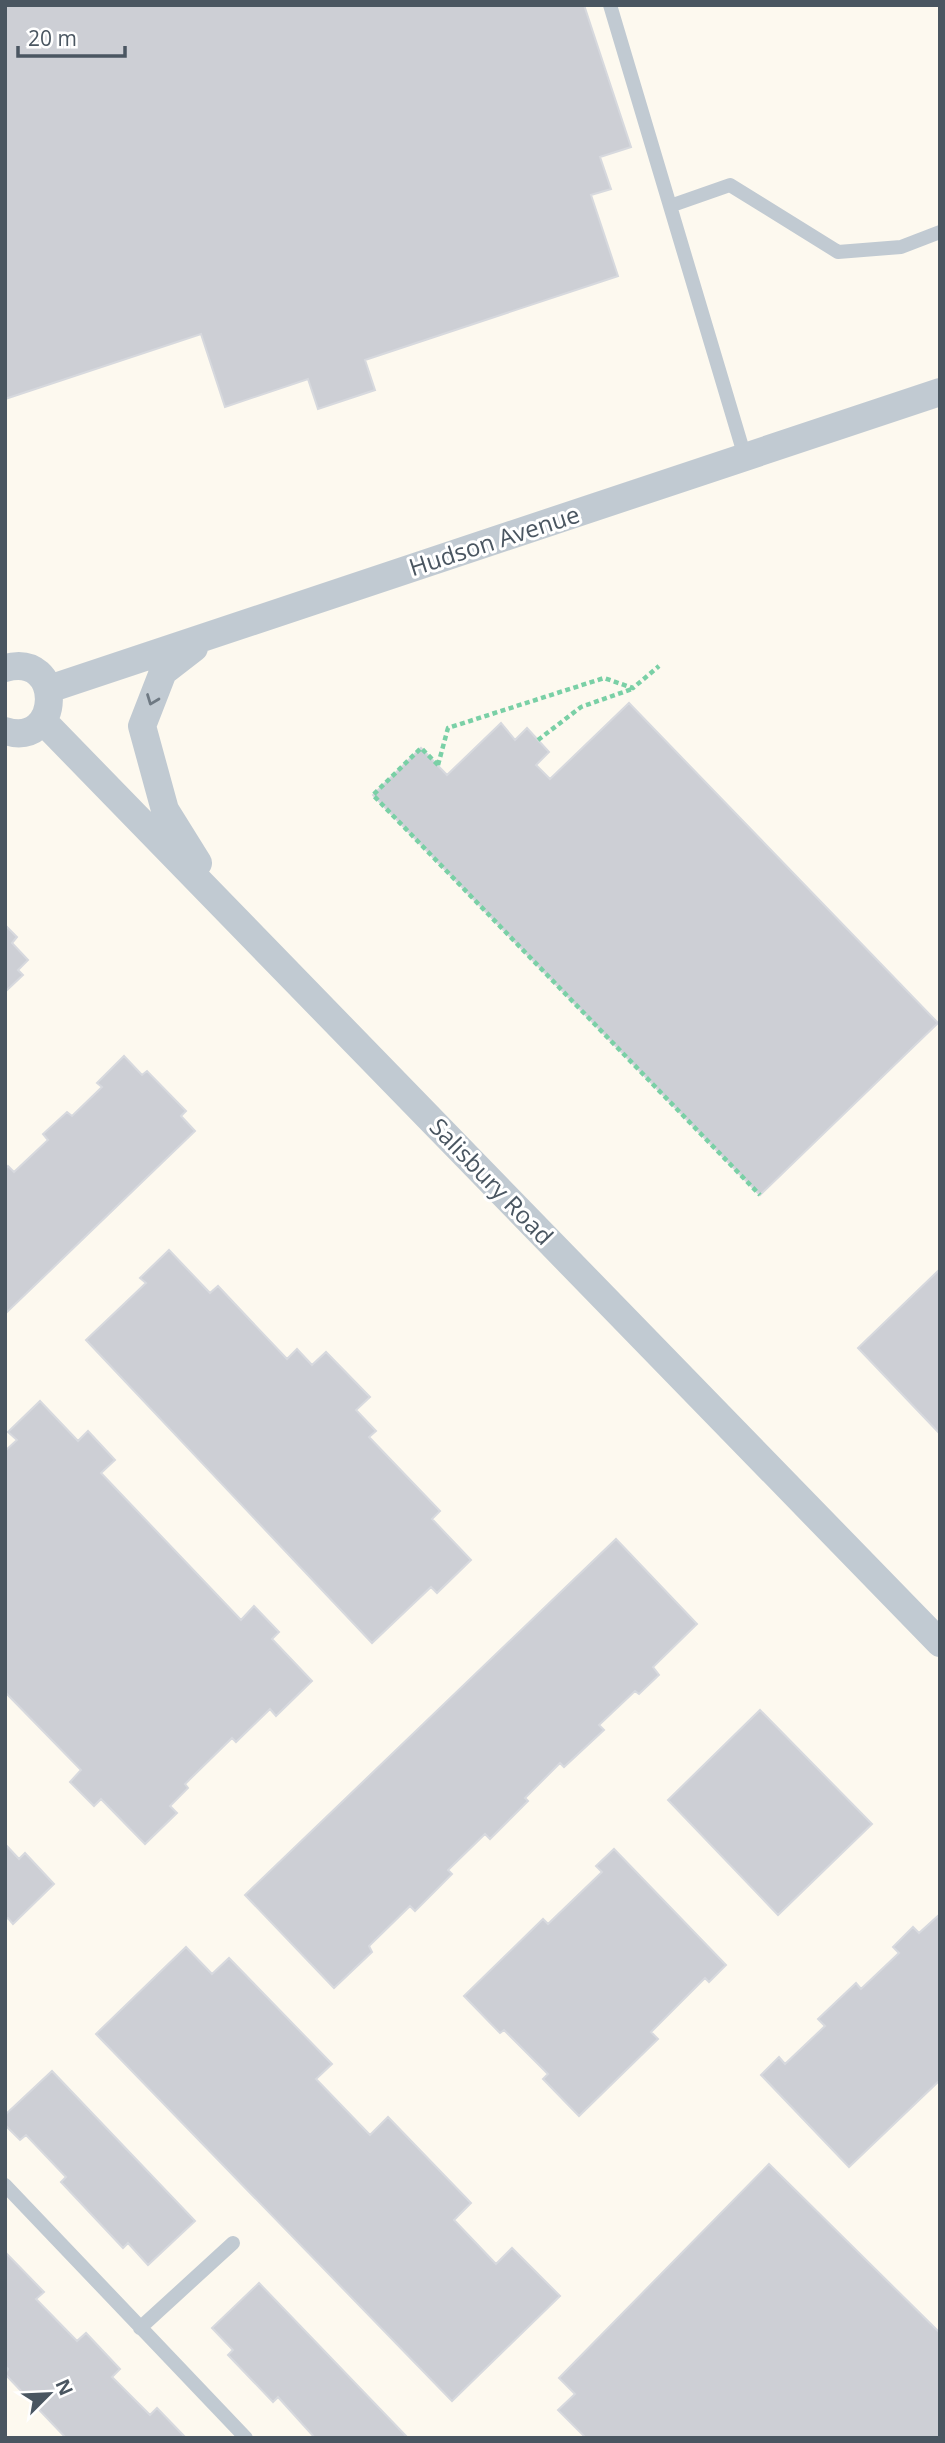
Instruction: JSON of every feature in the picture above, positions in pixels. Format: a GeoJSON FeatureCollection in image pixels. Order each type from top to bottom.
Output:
{"type":"FeatureCollection","features":[{"type":"Feature","properties":{"kind":"street","name":"Hudson Avenue"},"geometry":{"type":"LineString","coordinates":[[49,689],[940,392]]}},
{"type":"Feature","properties":{"kind":"street"},"geometry":{"type":"LineString","coordinates":[[213,634],[163,672],[142,726],[165,810],[226,909]]}},
{"type":"Feature","properties":{"kind":"street"},"geometry":{"type":"LineString","coordinates":[[5,668],[18,665],[28,667],[44,679],[51,700],[43,721],[34,729],[24,733],[5,731]]}},
{"type":"Feature","properties":{"kind":"street","name":"Salisbury Road"},"geometry":{"type":"LineString","coordinates":[[43,721],[940,1643]]}},
{"type":"Feature","properties":{"kind":"lane"},"geometry":{"type":"LineString","coordinates":[[610,5],[745,457]]}},
{"type":"Feature","properties":{"kind":"lane"},"geometry":{"type":"LineString","coordinates":[[670,206],[730,185],[838,252],[901,247],[940,232]]}},
{"type":"Feature","properties":{"kind":"lane"},"geometry":{"type":"LineString","coordinates":[[5,2185],[246,2438]]}},
{"type":"Feature","properties":{"kind":"lane"},"geometry":{"type":"LineString","coordinates":[[140,2328],[233,2243]]}},
{"type":"Feature","properties":{"kind":"path"},"geometry":{"type":"LineString","coordinates":[[538,740],[581,707],[633,688],[659,666]]}},
{"type":"Feature","properties":{"kind":"path"},"geometry":{"type":"LineString","coordinates":[[633,688],[604,678],[448,728],[438,765],[421,748],[373,795],[761,1195]]}},
{"type":"Feature","properties":{"kind":"shaded area"},"geometry":{"type":"Polygon","coordinates":[[[5,5],[940,5],[940,2438],[5,2438],[5,5]]]}},
{"type":"Feature","properties":{"kind":"building"},"geometry":{"type":"Polygon","coordinates":[[[5,5],[584,5],[631,147],[600,157],[611,189],[591,195],[618,276],[365,360],[375,390],[318,409],[308,379],[225,407],[201,334],[5,399],[5,5]]]}},
{"type":"Feature","properties":{"kind":"building"},"geometry":{"type":"Polygon","coordinates":[[[629,703],[938,1023],[760,1195],[373,795],[421,748],[447,775],[501,723],[515,740],[527,728],[549,752],[536,765],[550,779],[629,703]]]}},
{"type":"Feature","properties":{"kind":"building"},"geometry":{"type":"Polygon","coordinates":[[[5,925],[17,937],[12,943],[28,960],[18,970],[23,975],[5,992],[5,925]]]}},
{"type":"Feature","properties":{"kind":"building"},"geometry":{"type":"Polygon","coordinates":[[[124,1056],[142,1075],[147,1071],[186,1111],[181,1116],[195,1131],[5,1314],[5,1170],[8,1166],[14,1172],[48,1140],[43,1134],[67,1112],[72,1116],[102,1087],[97,1083],[124,1056]]]}},
{"type":"Feature","properties":{"kind":"building"},"geometry":{"type":"Polygon","coordinates":[[[169,1250],[210,1293],[218,1286],[287,1359],[297,1349],[312,1365],[326,1352],[370,1397],[356,1410],[376,1431],[369,1437],[440,1511],[432,1519],[471,1560],[437,1593],[431,1587],[372,1643],[86,1340],[146,1283],[140,1278],[169,1250]]]}},
{"type":"Feature","properties":{"kind":"building"},"geometry":{"type":"Polygon","coordinates":[[[940,1269],[940,1434],[858,1348],[940,1269]]]}},
{"type":"Feature","properties":{"kind":"building"},"geometry":{"type":"Polygon","coordinates":[[[40,1401],[78,1441],[88,1431],[115,1460],[101,1473],[241,1620],[254,1606],[279,1632],[272,1639],[312,1681],[276,1716],[270,1709],[236,1742],[232,1738],[185,1784],[188,1788],[170,1806],[177,1813],[145,1844],[101,1799],[94,1806],[70,1782],[81,1770],[5,1692],[5,1451],[17,1440],[8,1432],[40,1401]]]}},
{"type":"Feature","properties":{"kind":"building"},"geometry":{"type":"Polygon","coordinates":[[[616,1539],[697,1624],[653,1667],[659,1675],[639,1694],[635,1691],[599,1725],[604,1730],[564,1767],[560,1763],[525,1798],[528,1801],[490,1839],[485,1834],[448,1870],[452,1874],[415,1911],[410,1906],[369,1946],[372,1952],[334,1988],[245,1895],[616,1539]]]}},
{"type":"Feature","properties":{"kind":"building"},"geometry":{"type":"Polygon","coordinates":[[[760,1710],[872,1824],[778,1915],[668,1800],[760,1710]]]}},
{"type":"Feature","properties":{"kind":"building"},"geometry":{"type":"Polygon","coordinates":[[[5,1844],[19,1859],[25,1853],[54,1884],[13,1924],[8,1918],[5,1920],[5,1844]]]}},
{"type":"Feature","properties":{"kind":"building"},"geometry":{"type":"Polygon","coordinates":[[[614,1849],[726,1965],[709,1982],[705,1978],[651,2032],[658,2039],[579,2116],[543,2079],[548,2074],[504,2030],[500,2033],[464,1996],[543,1919],[548,1924],[602,1872],[596,1866],[614,1849]]]}},
{"type":"Feature","properties":{"kind":"building"},"geometry":{"type":"Polygon","coordinates":[[[940,1914],[940,2080],[849,2167],[761,2075],[779,2057],[785,2064],[825,2026],[818,2019],[856,1983],[861,1989],[899,1953],[893,1947],[913,1927],[919,1933],[940,1914]]]}},
{"type":"Feature","properties":{"kind":"building"},"geometry":{"type":"Polygon","coordinates":[[[186,1947],[212,1974],[229,1958],[332,2064],[316,2079],[370,2135],[388,2117],[471,2203],[454,2220],[496,2264],[512,2248],[560,2296],[452,2401],[96,2034],[186,1947]]]}},
{"type":"Feature","properties":{"kind":"building"},"geometry":{"type":"Polygon","coordinates":[[[52,2071],[195,2221],[148,2265],[128,2243],[123,2248],[61,2182],[66,2177],[26,2135],[20,2140],[5,2125],[5,2115],[52,2071]]]}},
{"type":"Feature","properties":{"kind":"building"},"geometry":{"type":"Polygon","coordinates":[[[769,2164],[940,2333],[940,2438],[586,2438],[558,2410],[575,2394],[559,2378],[769,2164]]]}},
{"type":"Feature","properties":{"kind":"building"},"geometry":{"type":"Polygon","coordinates":[[[5,2252],[44,2292],[36,2299],[77,2341],[86,2333],[120,2369],[112,2377],[150,2415],[157,2408],[186,2438],[66,2438],[5,2374],[8,2369],[5,2366],[5,2252]]]}},
{"type":"Feature","properties":{"kind":"building"},"geometry":{"type":"Polygon","coordinates":[[[259,2283],[408,2438],[315,2438],[278,2397],[273,2402],[228,2355],[233,2350],[212,2328],[259,2283]]]}}]}
